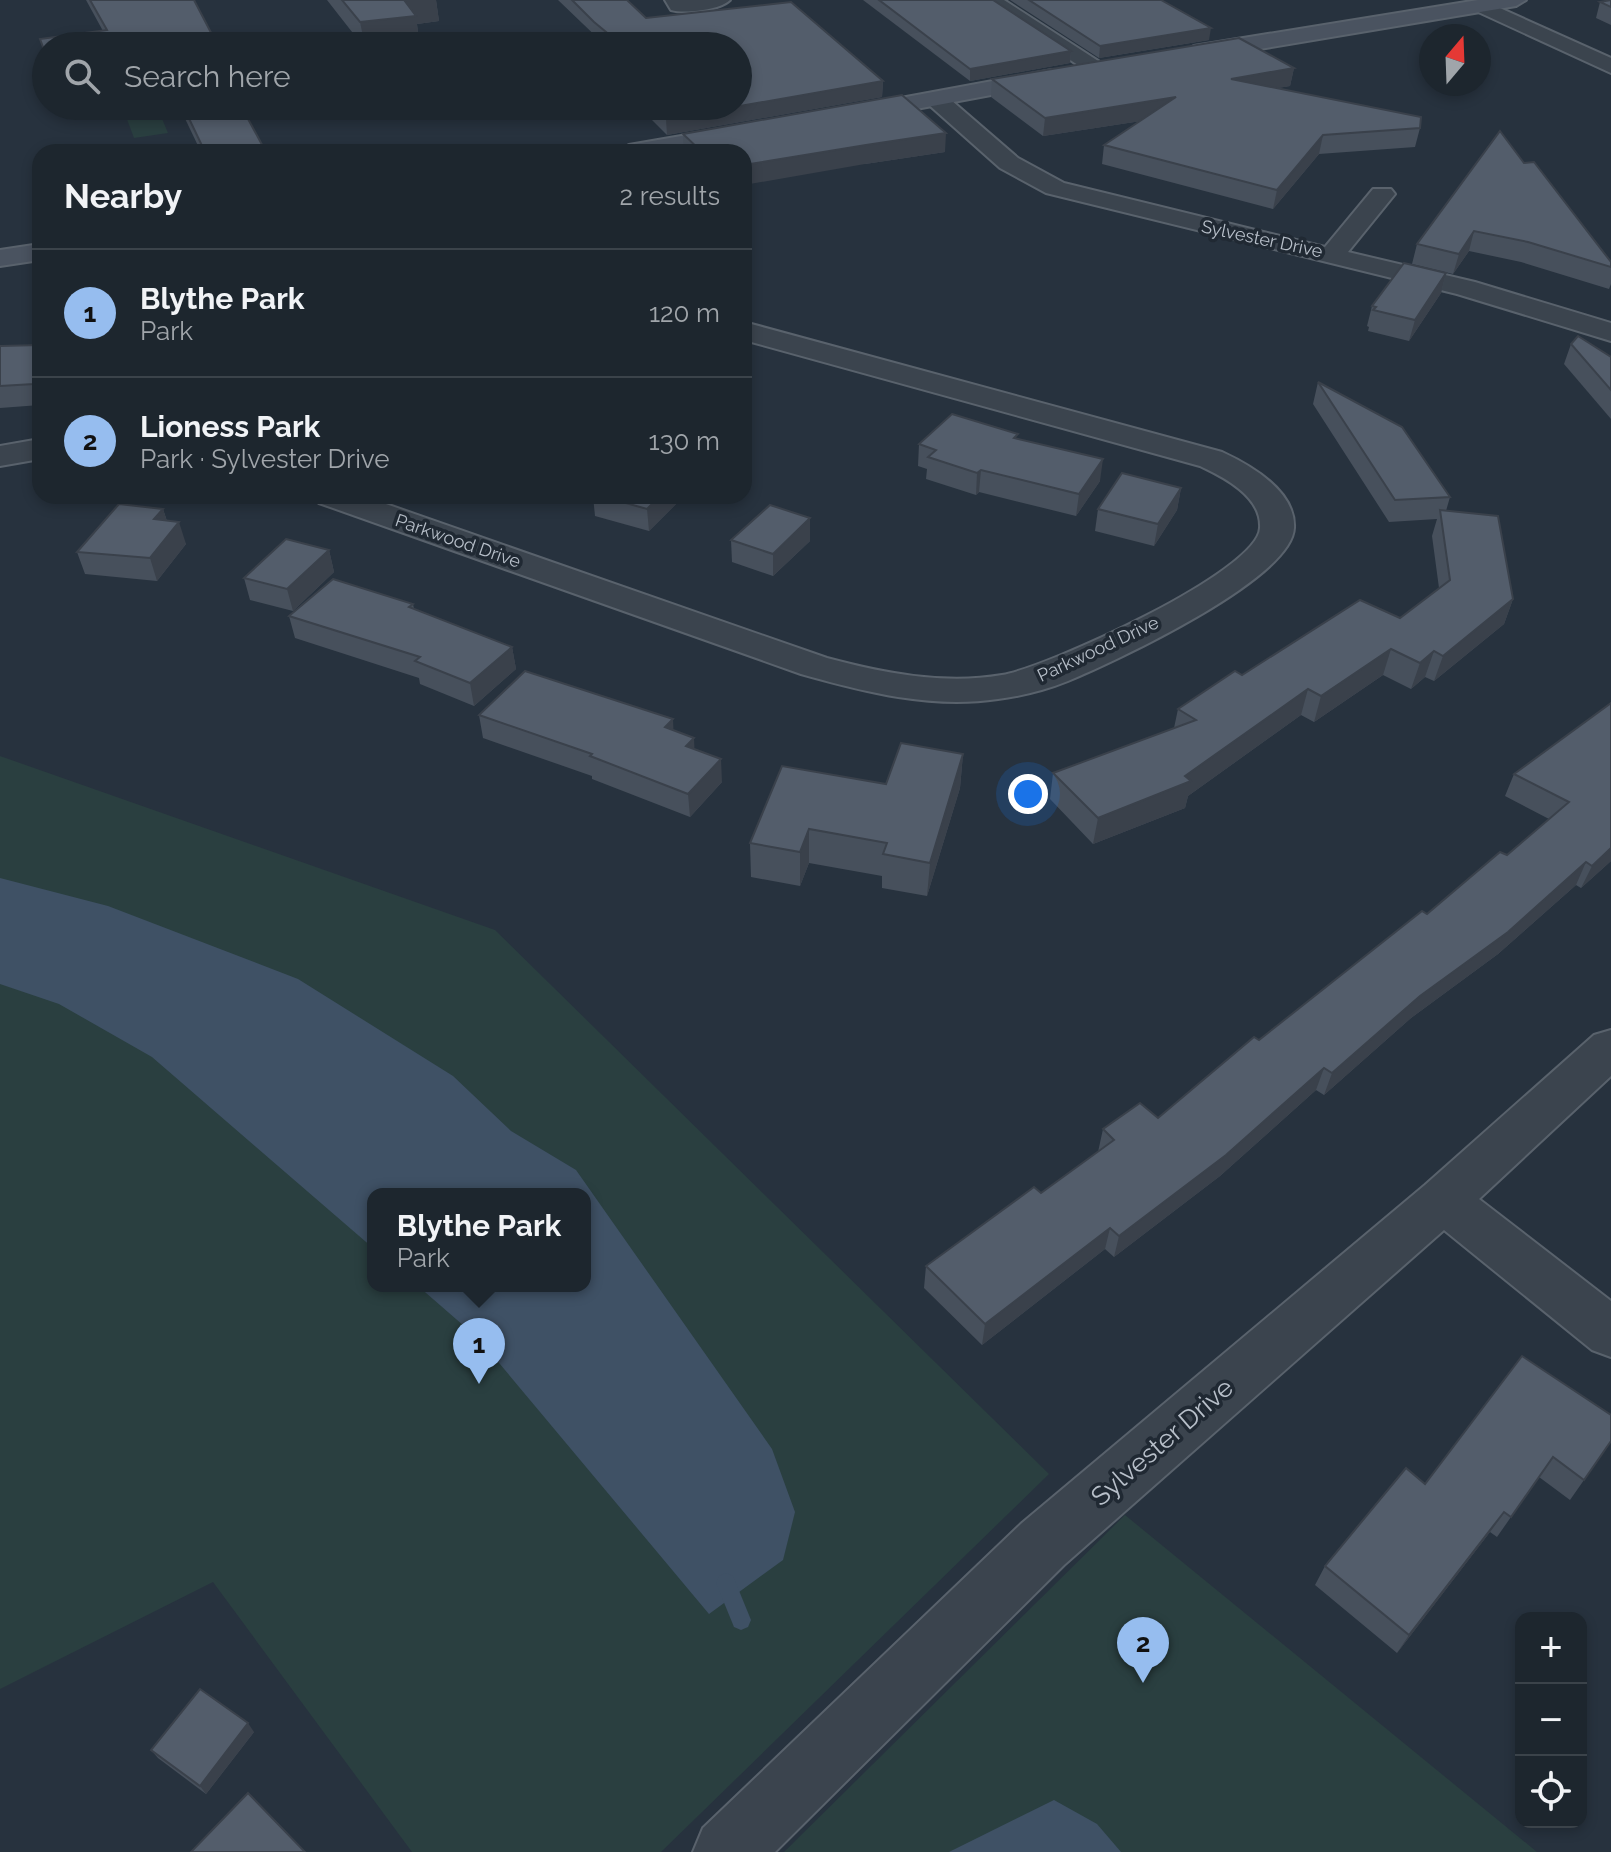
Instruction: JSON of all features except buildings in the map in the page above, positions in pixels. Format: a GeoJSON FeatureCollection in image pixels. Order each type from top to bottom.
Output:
{"type":"FeatureCollection","features":[{"type":"Feature","properties":{"kind":"street"},"geometry":{"type":"LineString","coordinates":[[675,0],[678,6],[720,0]]}},
{"type":"Feature","properties":{"kind":"street"},"geometry":{"type":"LineString","coordinates":[[829,118],[1106,67],[990,0]]}},
{"type":"Feature","properties":{"kind":"street"},"geometry":{"type":"LineString","coordinates":[[1174,56],[1516,0]]}},
{"type":"Feature","properties":{"kind":"street"},"geometry":{"type":"LineString","coordinates":[[1481,6],[1611,66]]}},
{"type":"Feature","properties":{"kind":"street","name":"Sylvester Drive"},"geometry":{"type":"LineString","coordinates":[[936,99],[1009,163],[1055,188],[1465,288],[1611,332]]}},
{"type":"Feature","properties":{"kind":"street"},"geometry":{"type":"LineString","coordinates":[[675,144],[767,128]]}},
{"type":"Feature","properties":{"kind":"street"},"geometry":{"type":"LineString","coordinates":[[1333,254],[1382,194]]}},
{"type":"Feature","properties":{"kind":"street"},"geometry":{"type":"LineString","coordinates":[[0,258],[32,253]]}},
{"type":"Feature","properties":{"kind":"street","name":"Parkwood Drive"},"geometry":{"type":"LineString","coordinates":[[354,504],[814,666],[850,677],[928,690],[995,688],[1055,673],[1137,633],[1223,584],[1258,560],[1274,542],[1277,526],[1264,494],[1249,479],[1211,459],[752,333]]}},
{"type":"Feature","properties":{"kind":"street"},"geometry":{"type":"LineString","coordinates":[[0,456],[32,450]]}},
{"type":"Feature","properties":{"kind":"street","name":"Sylvester Drive"},"geometry":{"type":"LineString","coordinates":[[727,1852],[1018,1567],[1443,1200],[1611,1048]]}},
{"type":"Feature","properties":{"kind":"street"},"geometry":{"type":"LineString","coordinates":[[1443,1200],[1611,1333]]}},
{"type":"Feature","properties":{"kind":"green space"},"geometry":{"type":"Polygon","coordinates":[[[127,120],[163,120],[168,133],[134,138],[127,120]]]}},
{"type":"Feature","properties":{"kind":"green space"},"geometry":{"type":"Polygon","coordinates":[[[0,756],[495,930],[1049,1474],[661,1852],[412,1852],[213,1582],[0,1689],[0,756]]]}},
{"type":"Feature","properties":{"kind":"green space"},"geometry":{"type":"Polygon","coordinates":[[[1125,1515],[1537,1852],[784,1852],[1125,1515]]]}},
{"type":"Feature","properties":{"kind":"water"},"geometry":{"type":"Polygon","coordinates":[[[0,878],[108,906],[298,979],[453,1076],[511,1131],[576,1170],[589,1188],[367,1188],[367,1243],[152,1057],[59,1004],[0,984],[0,878]]]}},
{"type":"Feature","properties":{"kind":"water"},"geometry":{"type":"Polygon","coordinates":[[[591,1191],[772,1449],[795,1512],[783,1560],[709,1614],[479,1339],[425,1292],[591,1292],[591,1191]]]}},
{"type":"Feature","properties":{"kind":"water"},"geometry":{"type":"Polygon","coordinates":[[[1054,1800],[1097,1824],[1121,1852],[949,1852],[1054,1800]]]}},
{"type":"Feature","properties":{"kind":"waterway"},"geometry":{"type":"LineString","coordinates":[[726,1583],[741,1620]]}},
{"type":"Feature","properties":{"kind":"place","name":"Blythe Park"},"geometry":{"type":"Point","coordinates":[479,1384]}},
{"type":"Feature","properties":{"kind":"place","name":"Lioness Park"},"geometry":{"type":"Point","coordinates":[1143,1683]}}]}
